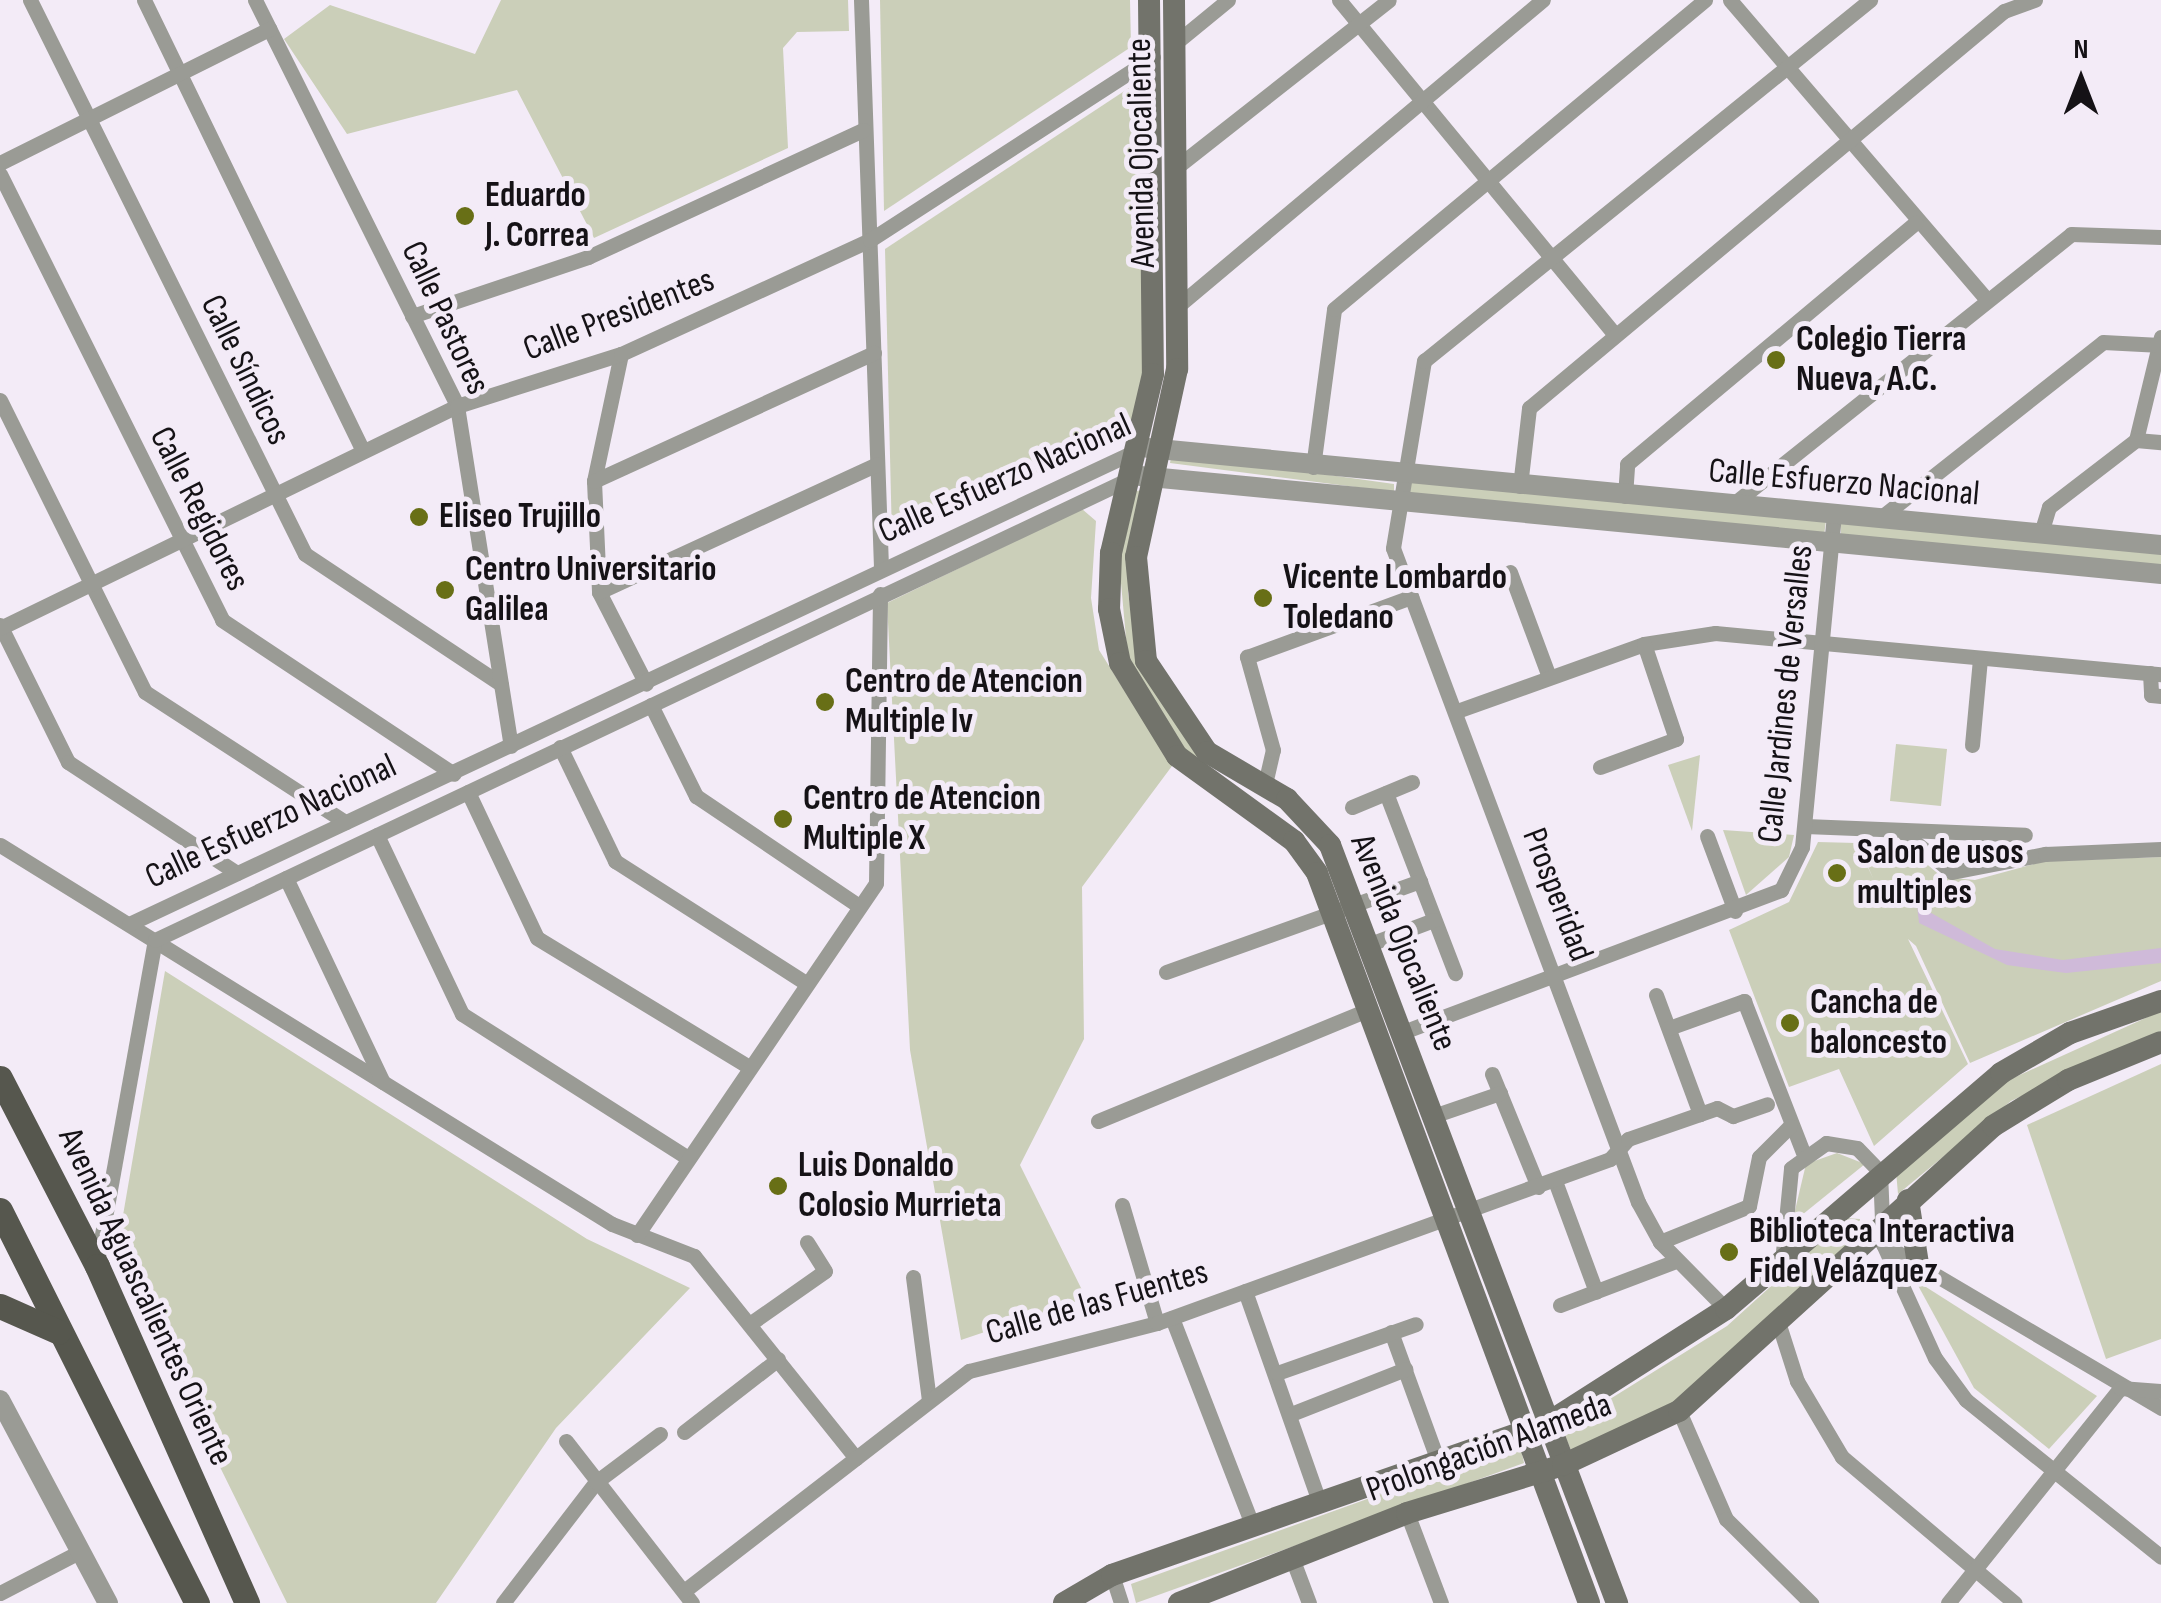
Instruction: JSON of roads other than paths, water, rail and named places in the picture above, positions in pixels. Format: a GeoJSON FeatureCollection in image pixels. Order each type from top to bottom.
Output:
{"type":"FeatureCollection","features":[{"type":"Feature","properties":{"kind":"main road","name":"Avenida Ojocaliente"},"geometry":{"type":"LineString","coordinates":[[1149,0],[1153,374],[1140,448],[1128,479],[1108,609],[1120,664],[1177,756],[1294,841],[1330,911],[1440,1218],[1617,1603]]}},
{"type":"Feature","properties":{"kind":"main road","name":"Avenida Ojocaliente"},"geometry":{"type":"LineString","coordinates":[[1174,0],[1179,306],[1166,447],[1136,558],[1146,661],[1187,732],[1225,765],[1266,784],[1312,820],[1355,904],[1468,1214],[1536,1428]]}},
{"type":"Feature","properties":{"kind":"main road","name":"Prolongación Alameda"},"geometry":{"type":"LineString","coordinates":[[1064,1603],[1112,1575],[1536,1428],[1726,1309],[1782,1265],[1880,1172],[2000,1073],[2070,1033],[2161,1001]]}},
{"type":"Feature","properties":{"kind":"main road","name":"Prolongación Alameda"},"geometry":{"type":"LineString","coordinates":[[1179,1603],[1407,1513],[1552,1468],[1679,1411],[1880,1234],[1908,1200],[2028,1102],[2161,1042]]}},
{"type":"Feature","properties":{"kind":"main road","name":"Avenida Aguascalientes Oriente"},"geometry":{"type":"LineString","coordinates":[[0,1078],[97,1266],[250,1603]]}},
{"type":"Feature","properties":{"kind":"main road"},"geometry":{"type":"LineString","coordinates":[[1908,1200],[1918,1264]]}},
{"type":"Feature","properties":{"kind":"main road"},"geometry":{"type":"LineString","coordinates":[[0,1210],[194,1603]]}},
{"type":"Feature","properties":{"kind":"main road"},"geometry":{"type":"LineString","coordinates":[[0,1306],[58,1332]]}},
{"type":"Feature","properties":{"kind":"main road","name":"Avenida Ojocaliente"},"geometry":{"type":"LineString","coordinates":[[1552,1468],[1589,1603]]}},
{"type":"Feature","properties":{"kind":"street","name":"Calle Síndicos"},"geometry":{"type":"LineString","coordinates":[[30,0],[305,554],[501,684]]}},
{"type":"Feature","properties":{"kind":"street"},"geometry":{"type":"LineString","coordinates":[[144,0],[362,448]]}},
{"type":"Feature","properties":{"kind":"street","name":"Calle Pastores"},"geometry":{"type":"LineString","coordinates":[[256,0],[457,406],[510,746]]}},
{"type":"Feature","properties":{"kind":"street"},"geometry":{"type":"LineString","coordinates":[[861,0],[881,568]]}},
{"type":"Feature","properties":{"kind":"street","name":"Calle Presidentes"},"geometry":{"type":"LineString","coordinates":[[0,627],[362,448],[457,406],[621,354],[870,240],[1174,44],[1228,0]]}},
{"type":"Feature","properties":{"kind":"street"},"geometry":{"type":"LineString","coordinates":[[1339,0],[1420,104],[1614,336]]}},
{"type":"Feature","properties":{"kind":"street"},"geometry":{"type":"LineString","coordinates":[[1178,166],[1390,0]]}},
{"type":"Feature","properties":{"kind":"street"},"geometry":{"type":"LineString","coordinates":[[1179,306],[1543,0]]}},
{"type":"Feature","properties":{"kind":"street"},"geometry":{"type":"LineString","coordinates":[[1313,468],[1334,309],[1484,180],[1705,0]]}},
{"type":"Feature","properties":{"kind":"street"},"geometry":{"type":"LineString","coordinates":[[1730,0],[1915,223],[1984,298]]}},
{"type":"Feature","properties":{"kind":"street","name":"Prosperidad"},"geometry":{"type":"LineString","coordinates":[[1726,1309],[1660,1242],[1619,1150],[1393,548],[1408,476],[1424,361],[1870,0]]}},
{"type":"Feature","properties":{"kind":"street"},"geometry":{"type":"LineString","coordinates":[[1520,486],[1529,408],[2004,11],[2035,0]]}},
{"type":"Feature","properties":{"kind":"street"},"geometry":{"type":"LineString","coordinates":[[0,164],[269,30]]}},
{"type":"Feature","properties":{"kind":"street"},"geometry":{"type":"LineString","coordinates":[[412,316],[588,257],[863,130]]}},
{"type":"Feature","properties":{"kind":"street","name":"Calle Regidores"},"geometry":{"type":"LineString","coordinates":[[0,174],[222,620],[454,774]]}},
{"type":"Feature","properties":{"kind":"street"},"geometry":{"type":"LineString","coordinates":[[1625,496],[1627,464],[1915,223]]}},
{"type":"Feature","properties":{"kind":"street"},"geometry":{"type":"LineString","coordinates":[[1732,505],[1984,298],[2071,234],[2161,236]]}},
{"type":"Feature","properties":{"kind":"street"},"geometry":{"type":"LineString","coordinates":[[2041,533],[2050,506],[2136,440],[2161,334]]}},
{"type":"Feature","properties":{"kind":"street"},"geometry":{"type":"LineString","coordinates":[[1880,518],[2104,342],[2160,345]]}},
{"type":"Feature","properties":{"kind":"street"},"geometry":{"type":"LineString","coordinates":[[594,481],[874,353]]}},
{"type":"Feature","properties":{"kind":"street"},"geometry":{"type":"LineString","coordinates":[[621,354],[594,481],[599,592],[646,684]]}},
{"type":"Feature","properties":{"kind":"street"},"geometry":{"type":"LineString","coordinates":[[0,400],[145,692],[345,822]]}},
{"type":"Feature","properties":{"kind":"street"},"geometry":{"type":"LineString","coordinates":[[2136,440],[2161,442]]}},
{"type":"Feature","properties":{"kind":"street","name":"Calle Esfuerzo Nacional"},"geometry":{"type":"LineString","coordinates":[[129,924],[646,684],[881,568],[1140,448],[1166,447],[1313,468],[2161,545]]}},
{"type":"Feature","properties":{"kind":"street"},"geometry":{"type":"LineString","coordinates":[[599,592],[876,464]]}},
{"type":"Feature","properties":{"kind":"street","name":"Calle Esfuerzo Nacional"},"geometry":{"type":"LineString","coordinates":[[155,940],[880,594],[1128,479],[1158,472],[1402,500],[2161,574]]}},
{"type":"Feature","properties":{"kind":"street","name":"Calle Jardines de Versalles"},"geometry":{"type":"LineString","coordinates":[[1402,1032],[1735,911],[1781,890],[1797,869],[1805,826],[1834,514]]}},
{"type":"Feature","properties":{"kind":"street"},"geometry":{"type":"LineString","coordinates":[[1510,572],[1549,676]]}},
{"type":"Feature","properties":{"kind":"street"},"geometry":{"type":"LineString","coordinates":[[637,1235],[685,1156],[876,883],[880,594]]}},
{"type":"Feature","properties":{"kind":"street"},"geometry":{"type":"LineString","coordinates":[[1266,784],[1274,750],[1247,657],[1411,598]]}},
{"type":"Feature","properties":{"kind":"street"},"geometry":{"type":"LineString","coordinates":[[0,627],[68,762],[236,873]]}},
{"type":"Feature","properties":{"kind":"street"},"geometry":{"type":"LineString","coordinates":[[1457,711],[1644,644],[1715,633],[2156,673],[2151,695],[2161,696]]}},
{"type":"Feature","properties":{"kind":"street"},"geometry":{"type":"LineString","coordinates":[[1600,767],[1676,739],[1644,644]]}},
{"type":"Feature","properties":{"kind":"street"},"geometry":{"type":"LineString","coordinates":[[1972,745],[1980,659]]}},
{"type":"Feature","properties":{"kind":"street"},"geometry":{"type":"LineString","coordinates":[[652,705],[696,796],[860,906]]}},
{"type":"Feature","properties":{"kind":"street"},"geometry":{"type":"LineString","coordinates":[[560,747],[615,861],[807,984]]}},
{"type":"Feature","properties":{"kind":"street"},"geometry":{"type":"LineString","coordinates":[[1352,807],[1412,782]]}},
{"type":"Feature","properties":{"kind":"street"},"geometry":{"type":"LineString","coordinates":[[468,792],[537,938],[749,1067]]}},
{"type":"Feature","properties":{"kind":"street"},"geometry":{"type":"LineString","coordinates":[[1386,793],[1455,973]]}},
{"type":"Feature","properties":{"kind":"street"},"geometry":{"type":"LineString","coordinates":[[1805,826],[1905,834],[2025,835]]}},
{"type":"Feature","properties":{"kind":"street"},"geometry":{"type":"LineString","coordinates":[[1905,834],[1952,872],[2044,854],[2161,850]]}},
{"type":"Feature","properties":{"kind":"street"},"geometry":{"type":"LineString","coordinates":[[378,835],[462,1014],[685,1156]]}},
{"type":"Feature","properties":{"kind":"street"},"geometry":{"type":"LineString","coordinates":[[1707,836],[1735,911]]}},
{"type":"Feature","properties":{"kind":"street"},"geometry":{"type":"LineString","coordinates":[[0,845],[612,1224],[694,1256],[856,1458]]}},
{"type":"Feature","properties":{"kind":"street"},"geometry":{"type":"LineString","coordinates":[[286,878],[384,1082]]}},
{"type":"Feature","properties":{"kind":"street"},"geometry":{"type":"LineString","coordinates":[[1166,972],[1420,881]]}},
{"type":"Feature","properties":{"kind":"street"},"geometry":{"type":"LineString","coordinates":[[1370,944],[1434,920]]}},
{"type":"Feature","properties":{"kind":"street"},"geometry":{"type":"LineString","coordinates":[[97,1266],[155,940]]}},
{"type":"Feature","properties":{"kind":"street"},"geometry":{"type":"LineString","coordinates":[[1656,995],[1700,1114]]}},
{"type":"Feature","properties":{"kind":"street"},"geometry":{"type":"LineString","coordinates":[[1669,1028],[1744,1001],[1803,1152]]}},
{"type":"Feature","properties":{"kind":"street"},"geometry":{"type":"LineString","coordinates":[[1098,1121],[1364,1011]]}},
{"type":"Feature","properties":{"kind":"street"},"geometry":{"type":"LineString","coordinates":[[1492,1074],[1538,1188]]}},
{"type":"Feature","properties":{"kind":"street"},"geometry":{"type":"LineString","coordinates":[[1433,1116],[1500,1093]]}},
{"type":"Feature","properties":{"kind":"street","name":"Calle de las Fuentes"},"geometry":{"type":"LineString","coordinates":[[688,1597],[929,1400],[1000,1360],[1164,1320],[1440,1218],[1468,1214],[1538,1188],[1700,1114],[1767,1104]]}},
{"type":"Feature","properties":{"kind":"street"},"geometry":{"type":"LineString","coordinates":[[1660,1242],[1748,1206],[1758,1157],[1790,1126]]}},
{"type":"Feature","properties":{"kind":"street"},"geometry":{"type":"LineString","coordinates":[[1803,1152],[1857,1148],[1880,1172],[1880,1234],[1948,1379],[2053,1473],[2161,1557]]}},
{"type":"Feature","properties":{"kind":"street"},"geometry":{"type":"LineString","coordinates":[[1782,1265],[1784,1189],[1803,1152]]}},
{"type":"Feature","properties":{"kind":"street"},"geometry":{"type":"LineString","coordinates":[[1555,1181],[1596,1292]]}},
{"type":"Feature","properties":{"kind":"street"},"geometry":{"type":"LineString","coordinates":[[1122,1206],[1164,1320],[1253,1527]]}},
{"type":"Feature","properties":{"kind":"street"},"geometry":{"type":"LineString","coordinates":[[1880,1234],[1918,1264],[2120,1388],[2161,1408]]}},
{"type":"Feature","properties":{"kind":"street"},"geometry":{"type":"LineString","coordinates":[[751,1324],[825,1271],[807,1242]]}},
{"type":"Feature","properties":{"kind":"street"},"geometry":{"type":"LineString","coordinates":[[1560,1305],[1676,1261]]}},
{"type":"Feature","properties":{"kind":"street"},"geometry":{"type":"LineString","coordinates":[[912,1276],[929,1400]]}},
{"type":"Feature","properties":{"kind":"street"},"geometry":{"type":"LineString","coordinates":[[1245,1291],[1292,1414],[1320,1504]]}},
{"type":"Feature","properties":{"kind":"street"},"geometry":{"type":"LineString","coordinates":[[1277,1373],[1416,1324]]}},
{"type":"Feature","properties":{"kind":"street"},"geometry":{"type":"LineString","coordinates":[[1779,1325],[1797,1380],[1842,1457],[2015,1603]]}},
{"type":"Feature","properties":{"kind":"street"},"geometry":{"type":"LineString","coordinates":[[1391,1332],[1438,1461]]}},
{"type":"Feature","properties":{"kind":"street"},"geometry":{"type":"LineString","coordinates":[[684,1432],[778,1358]]}},
{"type":"Feature","properties":{"kind":"street"},"geometry":{"type":"LineString","coordinates":[[1292,1414],[1406,1369]]}},
{"type":"Feature","properties":{"kind":"street"},"geometry":{"type":"LineString","coordinates":[[1948,1603],[2120,1388]]}},
{"type":"Feature","properties":{"kind":"street"},"geometry":{"type":"LineString","coordinates":[[2120,1388],[2161,1391]]}},
{"type":"Feature","properties":{"kind":"street"},"geometry":{"type":"LineString","coordinates":[[0,1400],[108,1603]]}},
{"type":"Feature","properties":{"kind":"street"},"geometry":{"type":"LineString","coordinates":[[1679,1411],[1726,1519],[1811,1603]]}},
{"type":"Feature","properties":{"kind":"street"},"geometry":{"type":"LineString","coordinates":[[503,1603],[596,1482],[660,1434]]}},
{"type":"Feature","properties":{"kind":"street"},"geometry":{"type":"LineString","coordinates":[[566,1441],[688,1597]]}},
{"type":"Feature","properties":{"kind":"street"},"geometry":{"type":"LineString","coordinates":[[1407,1513],[1442,1603]]}},
{"type":"Feature","properties":{"kind":"street"},"geometry":{"type":"LineString","coordinates":[[0,1593],[80,1551]]}},
{"type":"Feature","properties":{"kind":"street"},"geometry":{"type":"LineString","coordinates":[[1292,1558],[1308,1603]]}},
{"type":"Feature","properties":{"kind":"street"},"geometry":{"type":"LineString","coordinates":[[1112,1575],[1120,1603]]}},
{"type":"Feature","properties":{"kind":"place","name":"Eduardo J. Correa"},"geometry":{"type":"Point","coordinates":[465,216]}},
{"type":"Feature","properties":{"kind":"place","name":"Colegio Tierra Nueva, A.C."},"geometry":{"type":"Point","coordinates":[1776,360]}},
{"type":"Feature","properties":{"kind":"place","name":"Eliseo Trujillo"},"geometry":{"type":"Point","coordinates":[419,517]}},
{"type":"Feature","properties":{"kind":"place","name":"Centro Universitario Galilea"},"geometry":{"type":"Point","coordinates":[445,590]}},
{"type":"Feature","properties":{"kind":"place","name":"Vicente Lombardo Toledano"},"geometry":{"type":"Point","coordinates":[1263,598]}},
{"type":"Feature","properties":{"kind":"place","name":"Centro de Atencion Multiple Iv"},"geometry":{"type":"Point","coordinates":[825,702]}},
{"type":"Feature","properties":{"kind":"place","name":"Centro de Atencion Multiple X"},"geometry":{"type":"Point","coordinates":[783,819]}},
{"type":"Feature","properties":{"kind":"place","name":"Salon de usos multiples"},"geometry":{"type":"Point","coordinates":[1837,873]}},
{"type":"Feature","properties":{"kind":"place","name":"Cancha de baloncesto"},"geometry":{"type":"Point","coordinates":[1790,1023]}},
{"type":"Feature","properties":{"kind":"place","name":"Luis Donaldo Colosio Murrieta"},"geometry":{"type":"Point","coordinates":[778,1186]}},
{"type":"Feature","properties":{"kind":"place","name":"Biblioteca Interactiva Fidel Velázquez"},"geometry":{"type":"Point","coordinates":[1729,1252]}}]}
